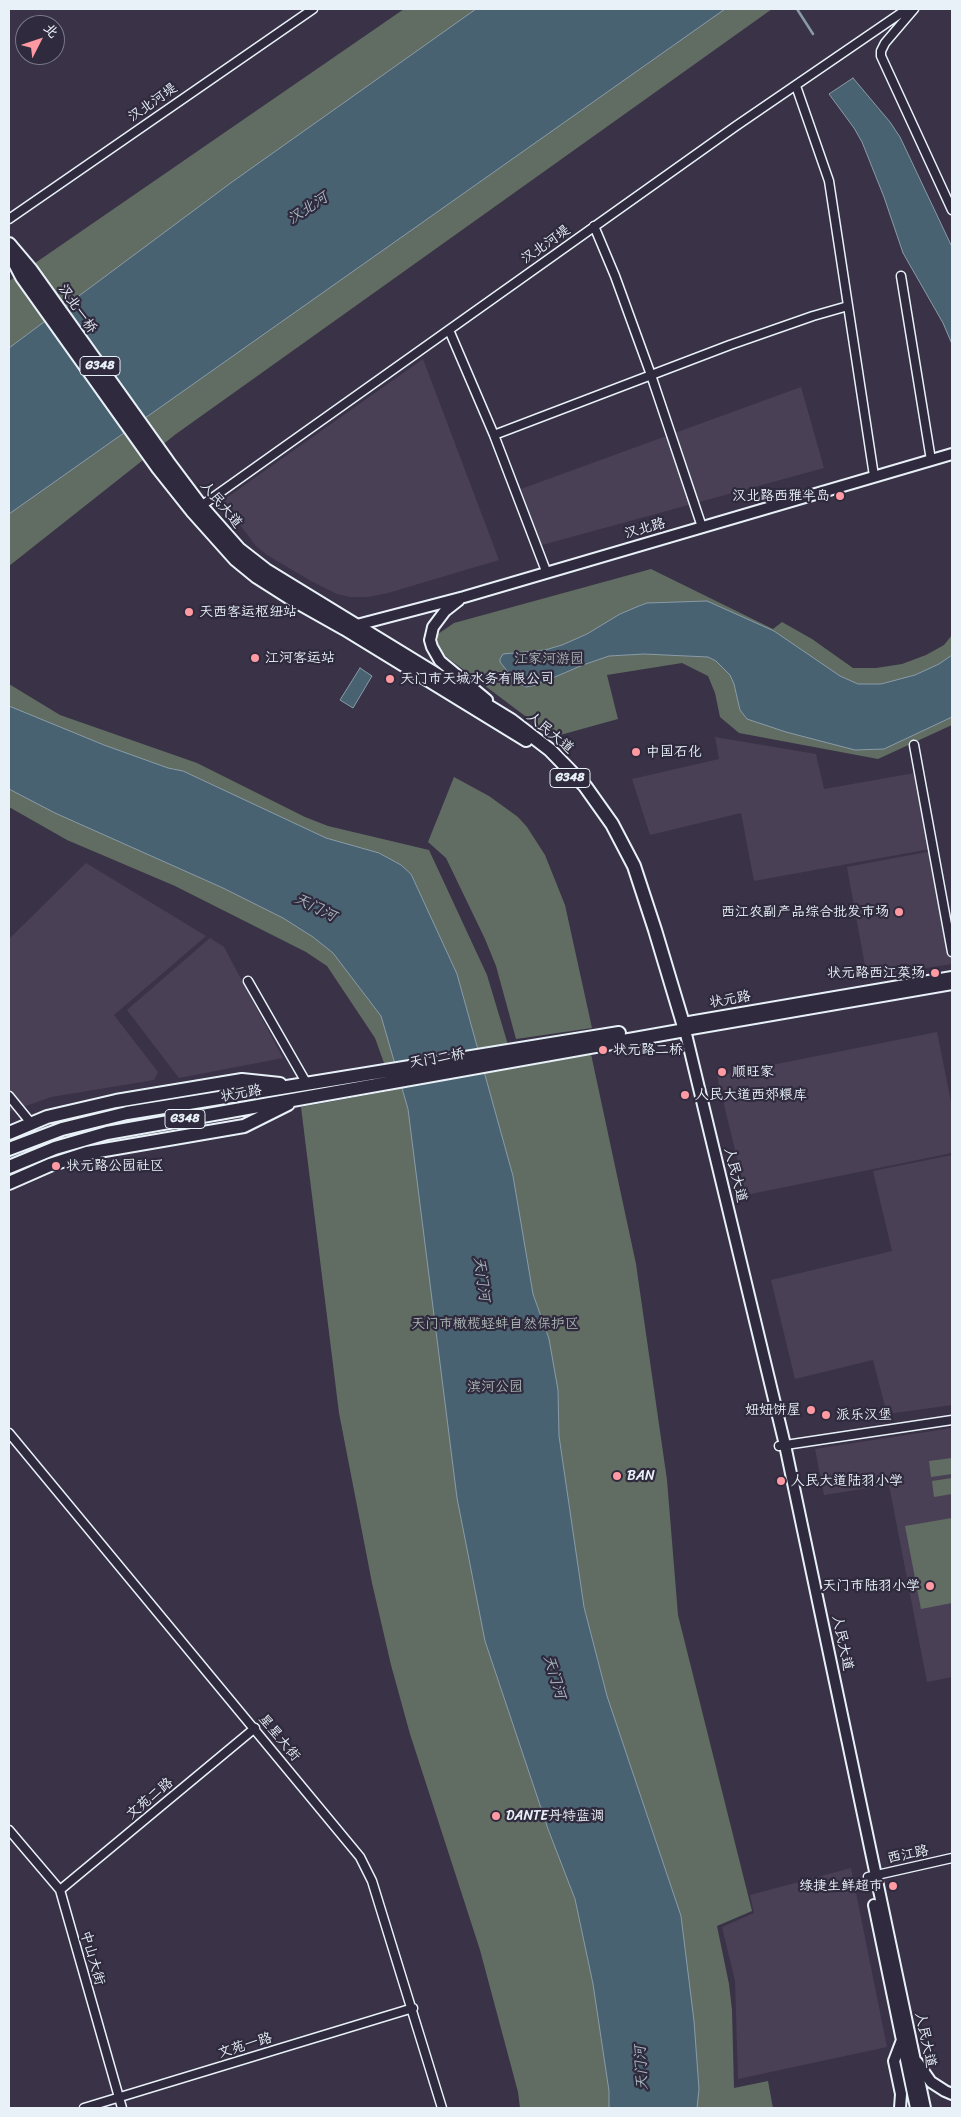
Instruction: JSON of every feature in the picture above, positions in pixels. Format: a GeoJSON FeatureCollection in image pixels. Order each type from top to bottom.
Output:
{"type":"FeatureCollection","features":[{"type":"Feature","properties":{"kind":"highway","name":"G348"},"geometry":{"type":"LineString","coordinates":[[9,244],[27,274]]}},
{"type":"Feature","properties":{"kind":"highway","name":"G348"},"geometry":{"type":"LineString","coordinates":[[9,252],[27,274]]}},
{"type":"Feature","properties":{"kind":"highway","name":"汉北一桥"},"geometry":{"type":"LineString","coordinates":[[27,274],[163,465]]}},
{"type":"Feature","properties":{"kind":"highway","name":"人民大道"},"geometry":{"type":"LineString","coordinates":[[163,465],[226,536],[252,561],[511,720],[530,733],[568,767],[585,786],[623,842],[644,894],[681,1027]]}},
{"type":"Feature","properties":{"kind":"highway","name":"人民大道"},"geometry":{"type":"LineString","coordinates":[[163,465],[193,512],[235,559],[269,585],[345,629],[521,737],[545,754],[581,790],[610,829],[630,869],[681,1027]]}},
{"type":"Feature","properties":{"kind":"highway","name":"状元路"},"geometry":{"type":"LineString","coordinates":[[513,1055],[681,1027]]}},
{"type":"Feature","properties":{"kind":"highway","name":"天门二桥"},"geometry":{"type":"LineString","coordinates":[[364,1081],[513,1055]]}},
{"type":"Feature","properties":{"kind":"highway"},"geometry":{"type":"LineString","coordinates":[[9,1133],[64,1112],[236,1081],[254,1081],[292,1086]]}},
{"type":"Feature","properties":{"kind":"highway","name":"状元路"},"geometry":{"type":"LineString","coordinates":[[9,1149],[62,1128],[104,1118],[292,1086],[364,1081]]}},
{"type":"Feature","properties":{"kind":"highway","name":"状元路"},"geometry":{"type":"LineString","coordinates":[[9,1167],[55,1148],[107,1133],[295,1099],[364,1081]]}},
{"type":"Feature","properties":{"kind":"highway"},"geometry":{"type":"LineString","coordinates":[[9,1183],[50,1165],[88,1153],[244,1126],[295,1099]]}},
{"type":"Feature","properties":{"kind":"main road","name":"汉北路"},"geometry":{"type":"LineString","coordinates":[[345,629],[464,597],[546,571],[952,454]]}},
{"type":"Feature","properties":{"kind":"main road"},"geometry":{"type":"LineString","coordinates":[[464,597],[445,611],[433,627],[430,640],[434,653],[448,669],[511,720]]}},
{"type":"Feature","properties":{"kind":"main road","name":"状元路"},"geometry":{"type":"LineString","coordinates":[[681,1027],[952,976]]}},
{"type":"Feature","properties":{"kind":"main road","name":"状元路"},"geometry":{"type":"LineString","coordinates":[[681,1027],[952,984]]}},
{"type":"Feature","properties":{"kind":"main road","name":"人民大道"},"geometry":{"type":"LineString","coordinates":[[681,1027],[782,1446],[872,1876],[925,2108]]}},
{"type":"Feature","properties":{"kind":"main road","name":"人民大道"},"geometry":{"type":"LineString","coordinates":[[872,1876],[916,2108]]}},
{"type":"Feature","properties":{"kind":"main road"},"geometry":{"type":"LineString","coordinates":[[900,2108],[901,2094],[894,2061],[902,2040]]}},
{"type":"Feature","properties":{"kind":"main road"},"geometry":{"type":"LineString","coordinates":[[913,2054],[932,2082],[944,2091],[952,2094]]}},
{"type":"Feature","properties":{"kind":"street","name":"汉北河堤"},"geometry":{"type":"LineString","coordinates":[[9,219],[312,9]]}},
{"type":"Feature","properties":{"kind":"street","name":"汉北河堤"},"geometry":{"type":"LineString","coordinates":[[201,506],[594,226],[908,9]]}},
{"type":"Feature","properties":{"kind":"street"},"geometry":{"type":"LineString","coordinates":[[914,9],[885,43],[881,50],[881,56],[952,210]]}},
{"type":"Feature","properties":{"kind":"street"},"geometry":{"type":"LineString","coordinates":[[796,86],[829,181],[874,476]]}},
{"type":"Feature","properties":{"kind":"street"},"geometry":{"type":"LineString","coordinates":[[594,226],[615,276],[651,375],[702,526]]}},
{"type":"Feature","properties":{"kind":"street"},"geometry":{"type":"LineString","coordinates":[[901,276],[930,460]]}},
{"type":"Feature","properties":{"kind":"street"},"geometry":{"type":"LineString","coordinates":[[494,435],[767,332],[848,306]]}},
{"type":"Feature","properties":{"kind":"street"},"geometry":{"type":"LineString","coordinates":[[448,330],[494,435],[546,571]]}},
{"type":"Feature","properties":{"kind":"street"},"geometry":{"type":"LineString","coordinates":[[914,745],[952,952]]}},
{"type":"Feature","properties":{"kind":"street"},"geometry":{"type":"LineString","coordinates":[[248,981],[307,1084]]}},
{"type":"Feature","properties":{"kind":"street"},"geometry":{"type":"LineString","coordinates":[[9,1096],[31,1123]]}},
{"type":"Feature","properties":{"kind":"street"},"geometry":{"type":"LineString","coordinates":[[782,1446],[952,1420]]}},
{"type":"Feature","properties":{"kind":"street","name":"星星大街"},"geometry":{"type":"LineString","coordinates":[[9,1433],[360,1857],[372,1881],[413,2008],[442,2108]]}},
{"type":"Feature","properties":{"kind":"street","name":"文苑二路"},"geometry":{"type":"LineString","coordinates":[[60,1890],[255,1728]]}},
{"type":"Feature","properties":{"kind":"street","name":"中山大街"},"geometry":{"type":"LineString","coordinates":[[9,1830],[60,1890],[122,2108]]}},
{"type":"Feature","properties":{"kind":"street","name":"西江路"},"geometry":{"type":"LineString","coordinates":[[872,1876],[952,1858]]}},
{"type":"Feature","properties":{"kind":"street","name":"文苑一路"},"geometry":{"type":"LineString","coordinates":[[84,2108],[413,2008]]}},
{"type":"Feature","properties":{"kind":"shaded area"},"geometry":{"type":"Polygon","coordinates":[[[423,359],[499,560],[388,593],[368,597],[350,597],[337,594],[311,581],[267,555],[256,546],[222,501],[423,359]]]}},
{"type":"Feature","properties":{"kind":"shaded area"},"geometry":{"type":"Polygon","coordinates":[[[801,387],[824,468],[542,545],[521,489],[801,387]]]}},
{"type":"Feature","properties":{"kind":"shaded area"},"geometry":{"type":"Polygon","coordinates":[[[715,737],[816,754],[824,789],[915,773],[930,849],[754,881],[741,813],[650,835],[632,779],[719,759],[715,737]]]}},
{"type":"Feature","properties":{"kind":"shaded area","name":"西江农副产品综合批发市场"},"geometry":{"type":"Polygon","coordinates":[[[932,851],[952,964],[867,977],[847,867],[932,851]]]}},
{"type":"Feature","properties":{"kind":"shaded area"},"geometry":{"type":"Polygon","coordinates":[[[86,863],[206,936],[114,1015],[158,1072],[154,1080],[51,1097],[9,1112],[9,939],[86,863]]]}},
{"type":"Feature","properties":{"kind":"shaded area"},"geometry":{"type":"Polygon","coordinates":[[[210,938],[224,947],[283,1058],[179,1078],[127,1010],[210,938]]]}},
{"type":"Feature","properties":{"kind":"shaded area"},"geometry":{"type":"Polygon","coordinates":[[[937,1032],[952,1107],[952,1153],[746,1195],[717,1076],[937,1032]]]}},
{"type":"Feature","properties":{"kind":"shaded area"},"geometry":{"type":"Polygon","coordinates":[[[952,1155],[952,1405],[887,1414],[873,1360],[795,1379],[771,1280],[892,1251],[873,1171],[952,1155]]]}},
{"type":"Feature","properties":{"kind":"shaded area","name":"天门市陆羽小学"},"geometry":{"type":"Polygon","coordinates":[[[952,1428],[952,1677],[927,1682],[889,1485],[824,1495],[815,1449],[952,1428]]]}},
{"type":"Feature","properties":{"kind":"shaded area"},"geometry":{"type":"Polygon","coordinates":[[[851,1868],[887,2047],[738,2079],[735,1981],[722,1927],[754,1913],[750,1895],[851,1868]]]}},
{"type":"Feature","properties":{"kind":"green space"},"geometry":{"type":"Polygon","coordinates":[[[404,9],[772,9],[176,434],[9,566],[9,281],[404,9]]]}},
{"type":"Feature","properties":{"kind":"green space","name":"江家河游园"},"geometry":{"type":"Polygon","coordinates":[[[651,569],[773,629],[782,622],[812,639],[853,668],[876,668],[902,664],[926,655],[944,645],[952,635],[952,725],[878,759],[739,733],[720,717],[715,693],[708,676],[682,663],[607,675],[618,719],[553,737],[440,652],[437,647],[438,634],[454,623],[651,569]]]}},
{"type":"Feature","properties":{"kind":"green space","name":"滨河公园"},"geometry":{"type":"Polygon","coordinates":[[[9,684],[60,715],[197,763],[305,817],[328,826],[429,850],[487,975],[515,1068],[591,1054],[636,1264],[667,1480],[678,1615],[752,1911],[717,1926],[729,1984],[732,2010],[734,2088],[768,2081],[773,2108],[520,2108],[518,2092],[480,1950],[410,1734],[391,1665],[372,1583],[339,1413],[301,1107],[389,1091],[384,1063],[375,1038],[327,966],[306,952],[175,886],[67,840],[9,807],[9,684]]]}},
{"type":"Feature","properties":{"kind":"green space"},"geometry":{"type":"Polygon","coordinates":[[[454,777],[489,796],[518,817],[527,827],[545,855],[565,905],[592,1028],[516,1039],[496,966],[485,939],[446,858],[428,842],[454,777]]]}},
{"type":"Feature","properties":{"kind":"green space"},"geometry":{"type":"Polygon","coordinates":[[[952,1458],[952,1474],[931,1477],[929,1461],[952,1458]]]}},
{"type":"Feature","properties":{"kind":"green space"},"geometry":{"type":"Polygon","coordinates":[[[952,1478],[952,1494],[934,1497],[932,1481],[952,1478]]]}},
{"type":"Feature","properties":{"kind":"green space"},"geometry":{"type":"Polygon","coordinates":[[[952,1518],[952,1603],[921,1609],[905,1526],[952,1518]]]}},
{"type":"Feature","properties":{"kind":"water","name":"汉北河"},"geometry":{"type":"Polygon","coordinates":[[[476,9],[725,9],[9,514],[9,348],[232,182],[476,9]]]}},
{"type":"Feature","properties":{"kind":"water"},"geometry":{"type":"Polygon","coordinates":[[[853,78],[890,122],[900,137],[952,247],[952,344],[943,323],[903,253],[884,197],[862,142],[829,94],[853,78]]]}},
{"type":"Feature","properties":{"kind":"water"},"geometry":{"type":"Polygon","coordinates":[[[707,601],[774,631],[840,676],[858,684],[881,684],[915,675],[939,664],[952,655],[952,717],[884,749],[855,750],[786,732],[747,719],[740,710],[730,675],[716,661],[708,657],[644,654],[609,656],[536,685],[526,687],[515,681],[500,662],[503,654],[545,650],[562,645],[587,634],[620,614],[647,603],[707,601]]]}},
{"type":"Feature","properties":{"kind":"water"},"geometry":{"type":"Polygon","coordinates":[[[360,668],[372,676],[353,708],[340,700],[360,668]]]}},
{"type":"Feature","properties":{"kind":"water","name":"天门市橄榄蛏蚌自然保护区"},"geometry":{"type":"Polygon","coordinates":[[[9,706],[104,745],[168,768],[183,771],[326,838],[379,853],[401,865],[411,874],[457,974],[513,1176],[533,1294],[549,1339],[558,1390],[559,1436],[584,1607],[607,1696],[681,1916],[694,2021],[699,2089],[697,2108],[609,2108],[609,2091],[593,1984],[575,1899],[548,1829],[485,1641],[457,1498],[408,1109],[381,1016],[333,953],[313,937],[283,918],[223,888],[55,813],[9,789],[9,706]]]}},
{"type":"Feature","properties":{"kind":"waterway"},"geometry":{"type":"LineString","coordinates":[[797,9],[813,34]]}},
{"type":"Feature","properties":{"kind":"place","name":"汉北路西雅半岛"},"geometry":{"type":"Point","coordinates":[840,496]}},
{"type":"Feature","properties":{"kind":"place","name":"天西客运枢纽站"},"geometry":{"type":"Point","coordinates":[189,612]}},
{"type":"Feature","properties":{"kind":"place","name":"江河客运站"},"geometry":{"type":"Point","coordinates":[255,658]}},
{"type":"Feature","properties":{"kind":"place","name":"天门市天城水务有限公司"},"geometry":{"type":"Point","coordinates":[390,679]}},
{"type":"Feature","properties":{"kind":"place","name":"中国石化"},"geometry":{"type":"Point","coordinates":[636,752]}},
{"type":"Feature","properties":{"kind":"place","name":"西江农副产品综合批发市场"},"geometry":{"type":"Point","coordinates":[899,912]}},
{"type":"Feature","properties":{"kind":"place","name":"状元路西江菜场"},"geometry":{"type":"Point","coordinates":[935,973]}},
{"type":"Feature","properties":{"kind":"place","name":"状元路二桥"},"geometry":{"type":"Point","coordinates":[603,1050]}},
{"type":"Feature","properties":{"kind":"place","name":"顺旺家"},"geometry":{"type":"Point","coordinates":[722,1072]}},
{"type":"Feature","properties":{"kind":"place","name":"人民大道西郊粮库"},"geometry":{"type":"Point","coordinates":[685,1095]}},
{"type":"Feature","properties":{"kind":"place","name":"状元路公园社区"},"geometry":{"type":"Point","coordinates":[56,1166]}},
{"type":"Feature","properties":{"kind":"place","name":"妞妞饼屋"},"geometry":{"type":"Point","coordinates":[811,1410]}},
{"type":"Feature","properties":{"kind":"place","name":"派乐汉堡"},"geometry":{"type":"Point","coordinates":[826,1415]}},
{"type":"Feature","properties":{"kind":"place","name":"BAN"},"geometry":{"type":"Point","coordinates":[617,1476]}},
{"type":"Feature","properties":{"kind":"place","name":"人民大道陆羽小学"},"geometry":{"type":"Point","coordinates":[781,1481]}},
{"type":"Feature","properties":{"kind":"place","name":"天门市陆羽小学"},"geometry":{"type":"Point","coordinates":[930,1586]}},
{"type":"Feature","properties":{"kind":"place","name":"DANTE丹特蓝调"},"geometry":{"type":"Point","coordinates":[496,1816]}},
{"type":"Feature","properties":{"kind":"place","name":"绿捷生鲜超市"},"geometry":{"type":"Point","coordinates":[893,1886]}},
{"type":"Feature","properties":{"kind":"water label","name":"天门河"},"geometry":{"type":"Point","coordinates":[315,908]}},
{"type":"Feature","properties":{"kind":"water label","name":"天门河"},"geometry":{"type":"Point","coordinates":[481,1279]}},
{"type":"Feature","properties":{"kind":"water label","name":"天门河"},"geometry":{"type":"Point","coordinates":[554,1677]}},
{"type":"Feature","properties":{"kind":"water label","name":"天门河"},"geometry":{"type":"Point","coordinates":[642,2068]}}]}
